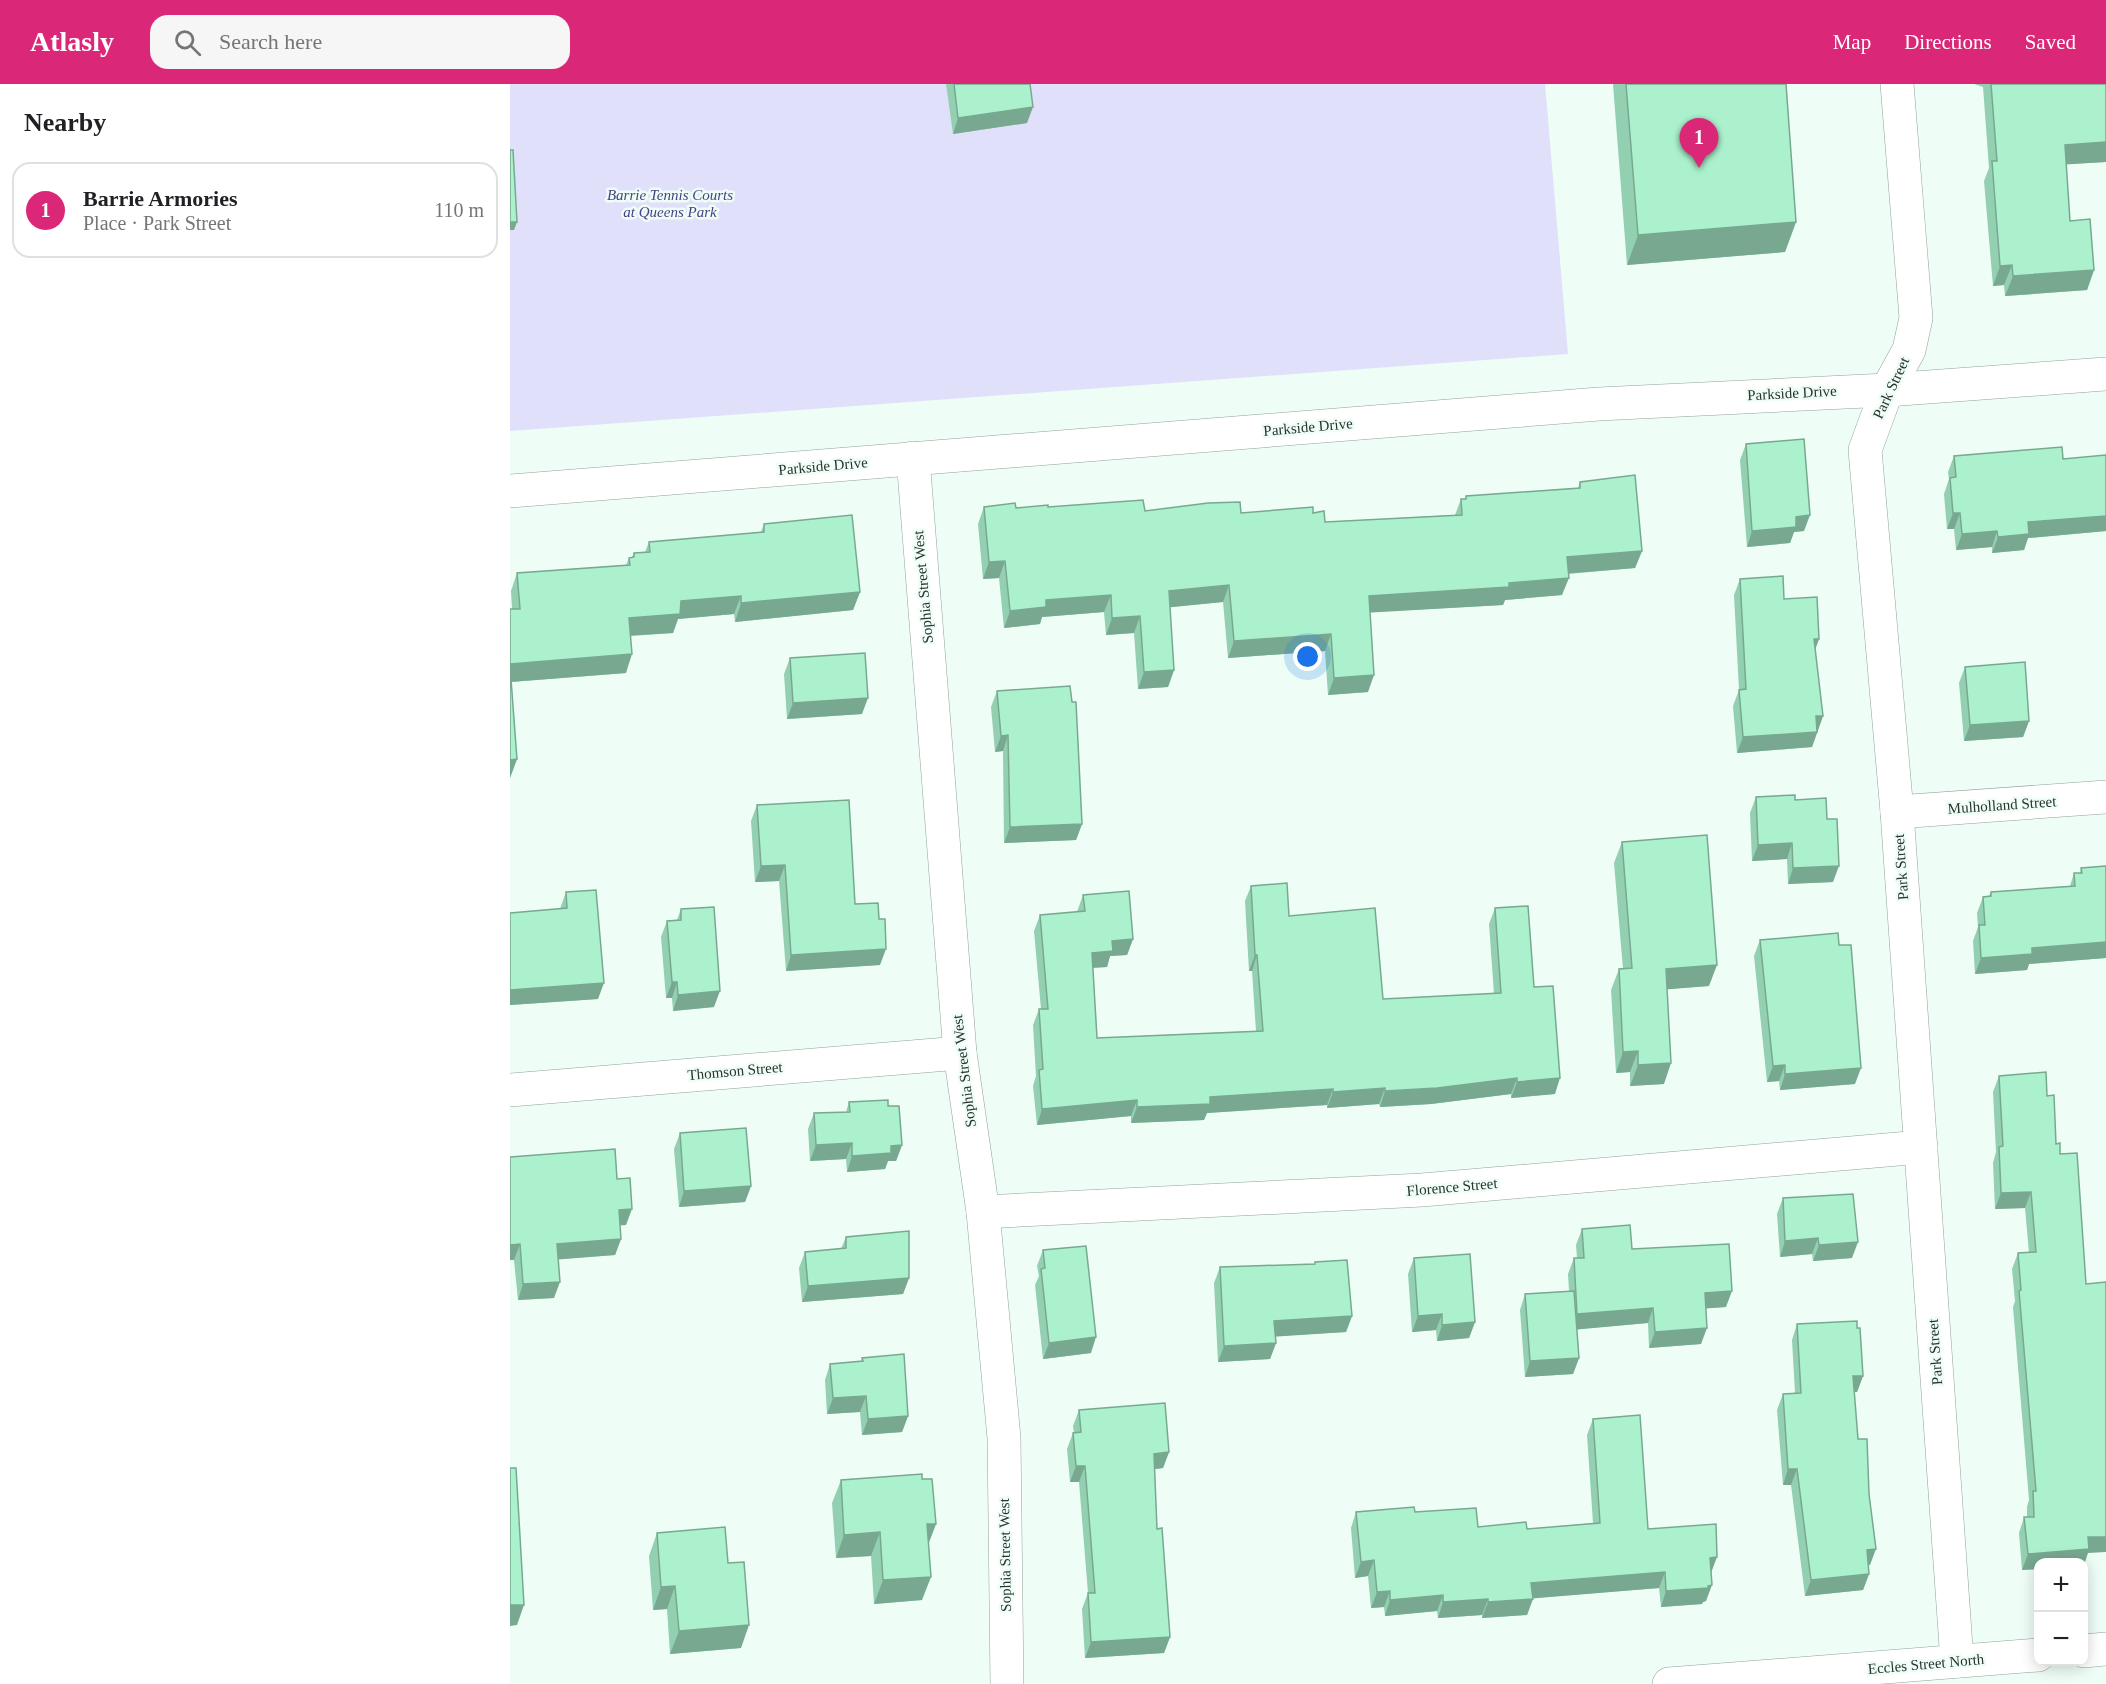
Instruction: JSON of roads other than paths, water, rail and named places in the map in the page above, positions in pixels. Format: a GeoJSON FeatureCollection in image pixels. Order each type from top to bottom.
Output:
{"type":"FeatureCollection","features":[{"type":"Feature","properties":{"kind":"street","name":"Park Street"},"geometry":{"type":"LineString","coordinates":[[1897,84],[1916,318],[1909,350],[1887,390],[1864,450],[1897,812],[1957,1661]]}},
{"type":"Feature","properties":{"kind":"street","name":"Parkside Drive"},"geometry":{"type":"LineString","coordinates":[[510,491],[1599,404],[1887,390],[2106,374]]}},
{"type":"Feature","properties":{"kind":"street","name":"Sophia Street West"},"geometry":{"type":"LineString","coordinates":[[913,458],[960,1053],[982,1212],[1004,1438],[1007,1684]]}},
{"type":"Feature","properties":{"kind":"street","name":"Mulholland Street"},"geometry":{"type":"LineString","coordinates":[[1897,812],[2106,797]]}},
{"type":"Feature","properties":{"kind":"street","name":"Thomson Street"},"geometry":{"type":"LineString","coordinates":[[510,1090],[960,1053]]}},
{"type":"Feature","properties":{"kind":"street","name":"Florence Street"},"geometry":{"type":"LineString","coordinates":[[982,1212],[1422,1190],[1921,1147]]}},
{"type":"Feature","properties":{"kind":"street"},"geometry":{"type":"LineString","coordinates":[[2088,1651],[2106,1649]]}},
{"type":"Feature","properties":{"kind":"street","name":"Eccles Street North"},"geometry":{"type":"LineString","coordinates":[[1669,1684],[2034,1654]]}},
{"type":"Feature","properties":{"kind":"place","name":"Barrie Armories"},"geometry":{"type":"Point","coordinates":[1699,168]}},
{"type":"Feature","properties":{"kind":"park label","name":"Barrie Tennis Courts at Queens Park"},"geometry":{"type":"Point","coordinates":[670,204]}}]}
